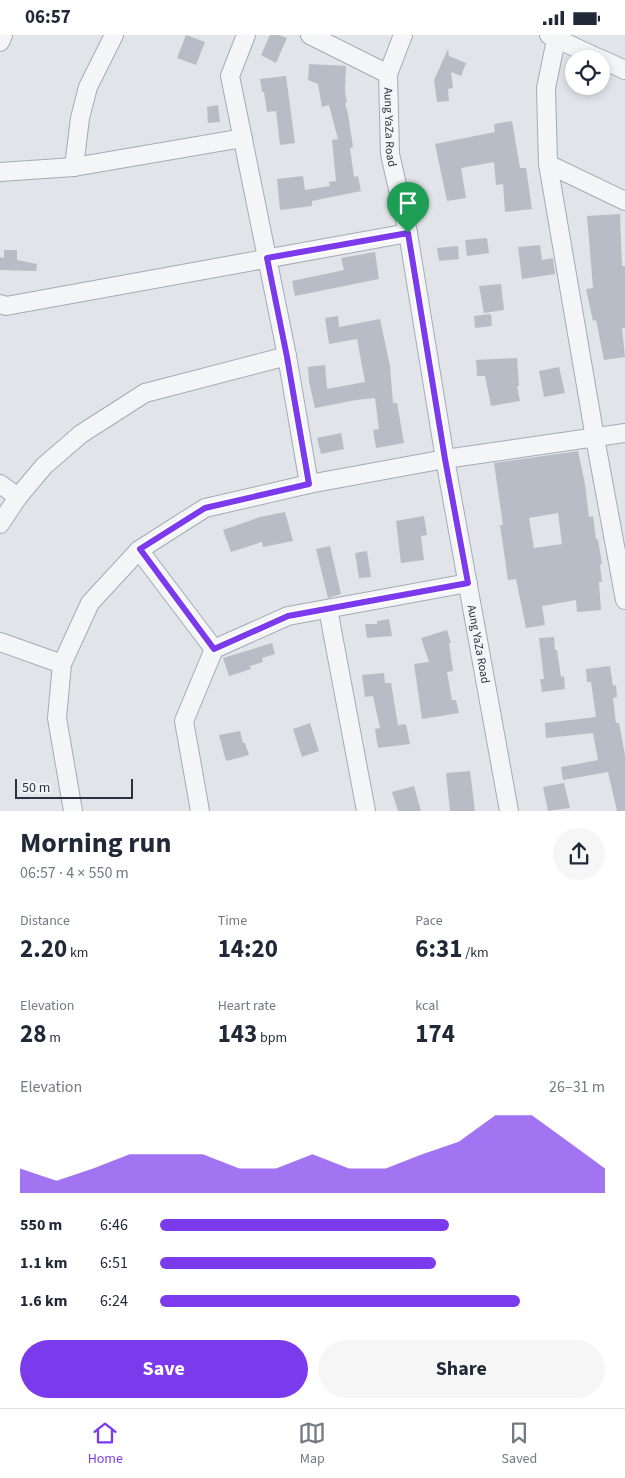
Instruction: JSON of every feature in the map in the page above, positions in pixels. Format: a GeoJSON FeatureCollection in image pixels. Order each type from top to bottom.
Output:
{"type":"FeatureCollection","features":[{"type":"Feature","properties":{"kind":"street"},"geometry":{"type":"LineString","coordinates":[[0,42],[3,35]]}},
{"type":"Feature","properties":{"kind":"street"},"geometry":{"type":"LineString","coordinates":[[74,167],[80,117],[88,87],[114,35]]}},
{"type":"Feature","properties":{"kind":"street"},"geometry":{"type":"LineString","coordinates":[[246,35],[230,76],[287,357],[309,484]]}},
{"type":"Feature","properties":{"kind":"street"},"geometry":{"type":"LineString","coordinates":[[310,35],[388,74]]}},
{"type":"Feature","properties":{"kind":"street","name":"Aung YaZa Road"},"geometry":{"type":"LineString","coordinates":[[403,35],[388,74],[390,154],[408,233],[445,459],[508,811]]}},
{"type":"Feature","properties":{"kind":"street"},"geometry":{"type":"LineString","coordinates":[[583,50],[554,36],[546,88],[548,164],[625,600]]}},
{"type":"Feature","properties":{"kind":"street"},"geometry":{"type":"LineString","coordinates":[[610,64],[625,71]]}},
{"type":"Feature","properties":{"kind":"street"},"geometry":{"type":"LineString","coordinates":[[0,172],[74,167],[243,138]]}},
{"type":"Feature","properties":{"kind":"street"},"geometry":{"type":"LineString","coordinates":[[548,164],[625,201]]}},
{"type":"Feature","properties":{"kind":"street"},"geometry":{"type":"LineString","coordinates":[[2,308],[408,233]]}},
{"type":"Feature","properties":{"kind":"street"},"geometry":{"type":"LineString","coordinates":[[0,524],[18,497],[44,466],[81,433],[145,393],[287,357]]}},
{"type":"Feature","properties":{"kind":"street"},"geometry":{"type":"LineString","coordinates":[[73,811],[57,719],[62,664],[90,603],[140,549],[205,508],[309,484],[445,459],[625,433]]}},
{"type":"Feature","properties":{"kind":"street"},"geometry":{"type":"LineString","coordinates":[[0,484],[18,497]]}},
{"type":"Feature","properties":{"kind":"street"},"geometry":{"type":"LineString","coordinates":[[140,549],[214,649]]}},
{"type":"Feature","properties":{"kind":"street"},"geometry":{"type":"LineString","coordinates":[[200,811],[184,721],[214,649],[288,616],[468,583]]}},
{"type":"Feature","properties":{"kind":"street"},"geometry":{"type":"LineString","coordinates":[[328,609],[366,811]]}},
{"type":"Feature","properties":{"kind":"street"},"geometry":{"type":"LineString","coordinates":[[0,642],[62,664]]}},
{"type":"Feature","properties":{"kind":"building"},"geometry":{"type":"Polygon","coordinates":[[[186,35],[205,42],[196,65],[177,58],[186,35]]]}},
{"type":"Feature","properties":{"kind":"building"},"geometry":{"type":"Polygon","coordinates":[[[270,35],[279,35],[287,38],[276,63],[261,55],[270,35]]]}},
{"type":"Feature","properties":{"kind":"building"},"geometry":{"type":"Polygon","coordinates":[[[448,49],[449,56],[466,63],[461,76],[451,72],[453,88],[448,89],[449,101],[437,102],[434,80],[448,49]]]}},
{"type":"Feature","properties":{"kind":"building"},"geometry":{"type":"Polygon","coordinates":[[[309,64],[346,66],[345,92],[347,102],[345,103],[353,147],[350,148],[354,177],[358,176],[361,191],[312,201],[312,206],[280,210],[277,179],[303,176],[305,190],[330,186],[329,182],[336,181],[332,140],[338,139],[329,105],[322,107],[318,84],[308,80],[309,64]]]}},
{"type":"Feature","properties":{"kind":"building"},"geometry":{"type":"Polygon","coordinates":[[[286,76],[295,143],[280,145],[276,111],[267,112],[260,79],[286,76]]]}},
{"type":"Feature","properties":{"kind":"building"},"geometry":{"type":"Polygon","coordinates":[[[218,105],[220,122],[208,123],[207,107],[218,105]]]}},
{"type":"Feature","properties":{"kind":"building"},"geometry":{"type":"Polygon","coordinates":[[[512,121],[520,168],[526,168],[532,209],[505,212],[503,184],[496,185],[494,162],[461,168],[466,198],[447,201],[435,144],[495,132],[494,124],[512,121]]]}},
{"type":"Feature","properties":{"kind":"building"},"geometry":{"type":"Polygon","coordinates":[[[620,214],[622,266],[625,266],[625,328],[622,328],[625,357],[604,360],[596,320],[593,321],[586,289],[593,288],[587,216],[620,214]]]}},
{"type":"Feature","properties":{"kind":"building"},"geometry":{"type":"Polygon","coordinates":[[[487,238],[489,253],[467,256],[465,240],[487,238]]]}},
{"type":"Feature","properties":{"kind":"building"},"geometry":{"type":"Polygon","coordinates":[[[540,245],[542,260],[553,258],[555,274],[522,279],[518,247],[540,245]]]}},
{"type":"Feature","properties":{"kind":"building"},"geometry":{"type":"Polygon","coordinates":[[[458,246],[459,259],[439,261],[437,248],[458,246]]]}},
{"type":"Feature","properties":{"kind":"building"},"geometry":{"type":"Polygon","coordinates":[[[4,250],[17,250],[17,260],[37,264],[36,271],[0,270],[0,257],[4,258],[4,250]]]}},
{"type":"Feature","properties":{"kind":"building"},"geometry":{"type":"Polygon","coordinates":[[[375,252],[379,279],[295,296],[292,281],[344,270],[341,258],[375,252]]]}},
{"type":"Feature","properties":{"kind":"building"},"geometry":{"type":"Polygon","coordinates":[[[501,284],[504,310],[484,313],[479,286],[501,284]]]}},
{"type":"Feature","properties":{"kind":"building"},"geometry":{"type":"Polygon","coordinates":[[[491,314],[492,326],[475,328],[474,316],[491,314]]]}},
{"type":"Feature","properties":{"kind":"building"},"geometry":{"type":"Polygon","coordinates":[[[338,316],[339,327],[380,319],[390,366],[393,403],[397,403],[404,443],[376,448],[373,430],[379,429],[375,398],[315,408],[309,382],[308,367],[325,365],[327,389],[365,382],[357,339],[329,344],[325,318],[338,316]]]}},
{"type":"Feature","properties":{"kind":"building"},"geometry":{"type":"Polygon","coordinates":[[[517,358],[519,386],[517,386],[520,401],[491,406],[485,376],[477,376],[476,360],[517,358]]]}},
{"type":"Feature","properties":{"kind":"building"},"geometry":{"type":"Polygon","coordinates":[[[559,367],[565,393],[544,397],[539,371],[559,367]]]}},
{"type":"Feature","properties":{"kind":"building"},"geometry":{"type":"Polygon","coordinates":[[[341,433],[344,449],[321,454],[317,438],[341,433]]]}},
{"type":"Feature","properties":{"kind":"building"},"geometry":{"type":"Polygon","coordinates":[[[578,451],[589,517],[593,516],[602,564],[600,565],[602,582],[599,582],[601,610],[577,612],[576,600],[542,606],[545,625],[526,628],[516,579],[508,580],[500,525],[503,525],[494,463],[578,451]],[[558,513],[529,518],[534,548],[562,544],[558,513]]]}},
{"type":"Feature","properties":{"kind":"building"},"geometry":{"type":"Polygon","coordinates":[[[285,512],[293,541],[263,547],[262,542],[231,552],[223,530],[260,517],[285,512]]]}},
{"type":"Feature","properties":{"kind":"building"},"geometry":{"type":"Polygon","coordinates":[[[424,516],[427,535],[421,536],[424,560],[401,563],[396,521],[424,516]]]}},
{"type":"Feature","properties":{"kind":"building"},"geometry":{"type":"Polygon","coordinates":[[[330,546],[341,594],[328,598],[316,549],[330,546]]]}},
{"type":"Feature","properties":{"kind":"building"},"geometry":{"type":"Polygon","coordinates":[[[367,551],[371,577],[359,578],[355,553],[367,551]]]}},
{"type":"Feature","properties":{"kind":"building"},"geometry":{"type":"Polygon","coordinates":[[[389,619],[392,636],[367,638],[365,624],[377,624],[377,621],[389,619]]]}},
{"type":"Feature","properties":{"kind":"building"},"geometry":{"type":"Polygon","coordinates":[[[447,630],[451,643],[449,643],[453,671],[447,672],[452,700],[456,700],[459,713],[422,719],[414,664],[429,662],[421,638],[447,630]]]}},
{"type":"Feature","properties":{"kind":"building"},"geometry":{"type":"Polygon","coordinates":[[[554,637],[561,677],[564,676],[565,689],[542,692],[540,679],[544,679],[539,638],[554,637]]]}},
{"type":"Feature","properties":{"kind":"building"},"geometry":{"type":"Polygon","coordinates":[[[272,643],[275,654],[262,658],[263,662],[250,666],[251,669],[229,676],[223,658],[272,643]]]}},
{"type":"Feature","properties":{"kind":"building"},"geometry":{"type":"Polygon","coordinates":[[[610,666],[613,686],[616,685],[617,697],[613,698],[616,723],[619,723],[625,755],[625,811],[617,811],[608,772],[563,780],[561,767],[598,760],[593,733],[546,738],[545,723],[596,717],[591,682],[587,682],[586,669],[610,666]]]}},
{"type":"Feature","properties":{"kind":"building"},"geometry":{"type":"Polygon","coordinates":[[[384,673],[385,683],[391,683],[398,725],[406,724],[410,744],[378,748],[375,729],[380,728],[373,696],[365,697],[362,675],[384,673]]]}},
{"type":"Feature","properties":{"kind":"building"},"geometry":{"type":"Polygon","coordinates":[[[310,723],[319,751],[302,757],[293,729],[310,723]]]}},
{"type":"Feature","properties":{"kind":"building"},"geometry":{"type":"Polygon","coordinates":[[[240,731],[249,755],[226,761],[219,735],[240,731]]]}},
{"type":"Feature","properties":{"kind":"building"},"geometry":{"type":"Polygon","coordinates":[[[470,771],[475,811],[450,811],[446,773],[470,771]]]}},
{"type":"Feature","properties":{"kind":"building"},"geometry":{"type":"Polygon","coordinates":[[[564,783],[570,808],[548,811],[543,787],[564,783]]]}},
{"type":"Feature","properties":{"kind":"building"},"geometry":{"type":"Polygon","coordinates":[[[414,786],[421,811],[398,811],[392,792],[414,786]]]}},
{"type":"Feature","properties":{"kind":"route"},"geometry":{"type":"LineString","coordinates":[[408,233],[445,459],[468,583],[288,616],[214,649],[140,549],[205,508],[309,484],[287,357],[267,258],[408,233]]}}]}
